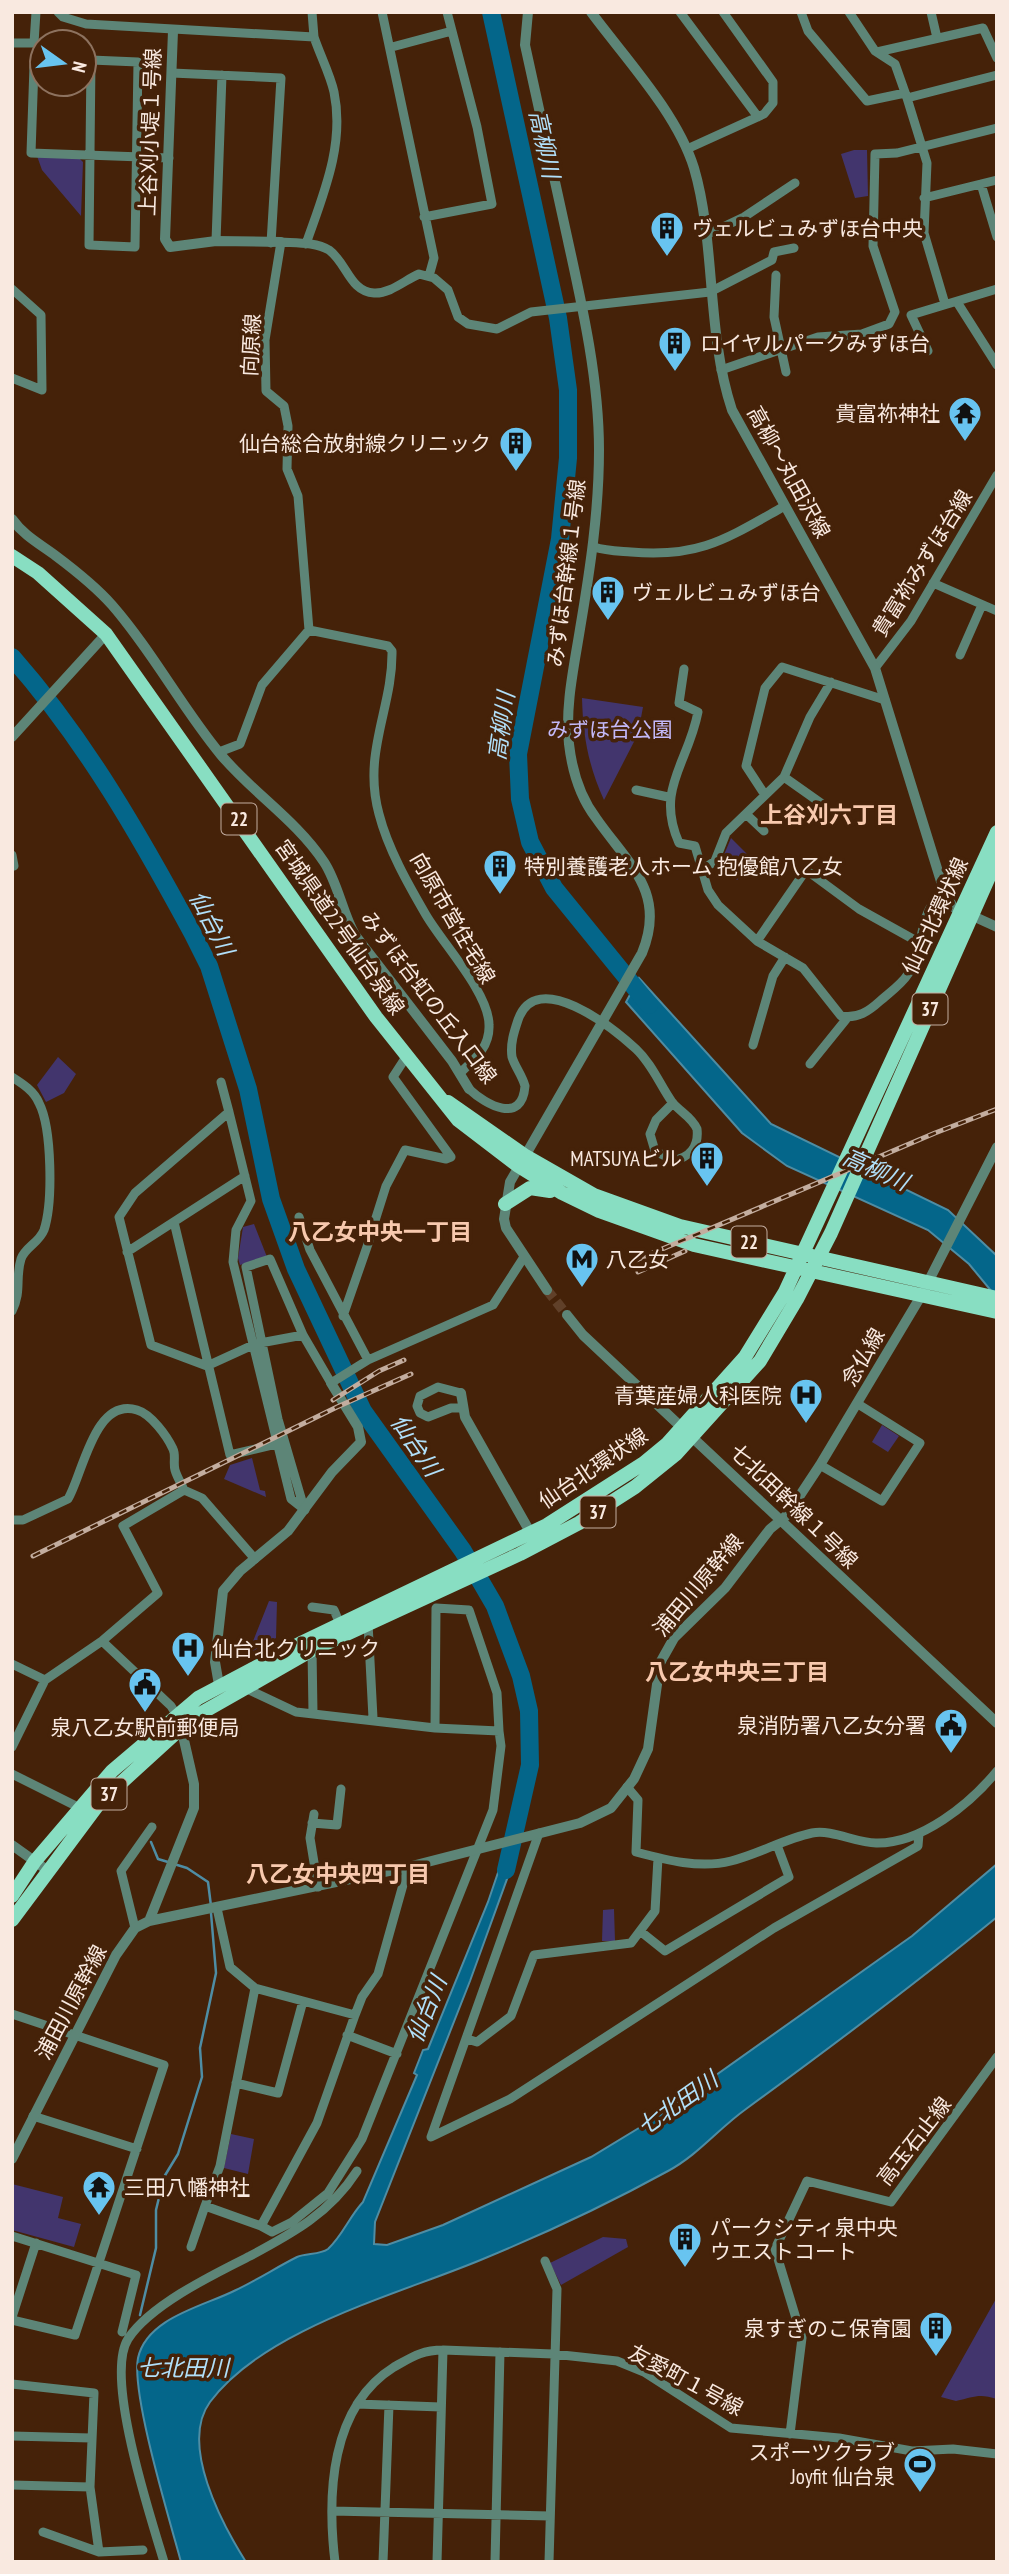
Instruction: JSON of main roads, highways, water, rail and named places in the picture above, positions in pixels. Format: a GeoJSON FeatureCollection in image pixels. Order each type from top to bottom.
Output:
{"type":"FeatureCollection","features":[{"type":"Feature","properties":{"kind":"main road","name":"宮城県道22号仙台泉線"},"geometry":{"type":"LineString","coordinates":[[12,556],[38,573],[106,634],[406,1057],[446,1101],[458,1120],[520,1160]]}},
{"type":"Feature","properties":{"kind":"main road","name":"仙台北環状線"},"geometry":{"type":"LineString","coordinates":[[688,1431],[760,1361],[815,1265],[840,1194],[966,914],[997,832]]}},
{"type":"Feature","properties":{"kind":"main road","name":"仙台北環状線"},"geometry":{"type":"LineString","coordinates":[[966,914],[997,859]]}},
{"type":"Feature","properties":{"kind":"main road","name":"22"},"geometry":{"type":"LineString","coordinates":[[520,1160],[562,1193],[657,1234],[797,1268],[815,1265],[925,1289],[991,1297]]}},
{"type":"Feature","properties":{"kind":"main road","name":"22"},"geometry":{"type":"LineString","coordinates":[[520,1160],[629,1209],[680,1226],[804,1254],[815,1265]]}},
{"type":"Feature","properties":{"kind":"main road"},"geometry":{"type":"LineString","coordinates":[[505,1204],[530,1188],[562,1193]]}},
{"type":"Feature","properties":{"kind":"main road","name":"仙台北環状線"},"geometry":{"type":"LineString","coordinates":[[12,1920],[41,1865],[78,1807],[112,1770],[179,1721],[312,1650],[635,1487],[676,1454],[688,1431],[745,1357],[779,1305],[804,1254],[840,1194]]}},
{"type":"Feature","properties":{"kind":"main road","name":"22"},"geometry":{"type":"LineString","coordinates":[[925,1289],[996,1312]]}},
{"type":"Feature","properties":{"kind":"main road","name":"仙台北環状線"},"geometry":{"type":"LineString","coordinates":[[12,1896],[179,1721],[219,1685],[340,1624],[459,1575]]}},
{"type":"Feature","properties":{"kind":"water"},"geometry":{"type":"Polygon","coordinates":[[[639,978],[771,1124],[948,1210],[997,1256],[997,1298],[969,1264],[928,1230],[787,1166],[742,1133],[626,1002],[639,978]]]}},
{"type":"Feature","properties":{"kind":"water","name":"七北田川"},"geometry":{"type":"Polygon","coordinates":[[[519,1846],[470,1981],[375,2222],[374,2244],[387,2245],[443,2225],[591,2157],[657,2117],[912,1936],[997,1864],[997,1917],[873,2015],[736,2117],[679,2165],[530,2239],[299,2333],[264,2353],[234,2376],[210,2402],[202,2419],[199,2439],[207,2484],[226,2527],[246,2562],[181,2562],[140,2399],[138,2358],[144,2344],[153,2332],[179,2315],[236,2290],[297,2257],[325,2251],[338,2238],[363,2202],[417,2075],[414,2073],[423,2050],[428,2049],[488,1902],[506,1849],[519,1846]]]}},
{"type":"Feature","properties":{"kind":"waterway","name":"高柳川"},"geometry":{"type":"LineString","coordinates":[[491,12],[558,318],[568,390],[568,458],[560,539],[518,754],[520,799],[530,842],[554,888],[649,1005]]}},
{"type":"Feature","properties":{"kind":"waterway","name":"仙台川"},"geometry":{"type":"LineString","coordinates":[[12,657],[88,756],[132,825],[193,934],[209,966],[248,1089],[271,1199],[296,1269],[363,1411],[463,1551],[495,1606],[521,1676],[529,1711],[530,1765],[506,1870]]}},
{"type":"Feature","properties":{"kind":"waterway"},"geometry":{"type":"LineString","coordinates":[[151,1842],[158,1859],[168,1862]]}},
{"type":"Feature","properties":{"kind":"waterway"},"geometry":{"type":"LineString","coordinates":[[174,1864],[187,1868],[208,1882],[211,1906]]}},
{"type":"Feature","properties":{"kind":"waterway"},"geometry":{"type":"LineString","coordinates":[[140,2315],[156,2248],[156,2210],[164,2177],[178,2154],[202,2077],[200,2048],[216,1973],[211,1913]]}},
{"type":"Feature","properties":{"kind":"tunnel"},"geometry":{"type":"LineString","coordinates":[[547,1290],[567,1315]]}},
{"type":"Feature","properties":{"kind":"railway"},"geometry":{"type":"LineString","coordinates":[[634,1261],[997,1109]]}},
{"type":"Feature","properties":{"kind":"railway"},"geometry":{"type":"LineString","coordinates":[[638,1272],[685,1251]]}},
{"type":"Feature","properties":{"kind":"railway"},"geometry":{"type":"LineString","coordinates":[[333,1400],[379,1371],[404,1360]]}},
{"type":"Feature","properties":{"kind":"railway"},"geometry":{"type":"LineString","coordinates":[[33,1556],[337,1407],[411,1374]]}},
{"type":"Feature","properties":{"kind":"place","name":"ヴェルビュみずほ台中央"},"geometry":{"type":"Point","coordinates":[667,258]}},
{"type":"Feature","properties":{"kind":"place","name":"ロイヤルパークみずほ台"},"geometry":{"type":"Point","coordinates":[675,373]}},
{"type":"Feature","properties":{"kind":"place","name":"貴富祢神社"},"geometry":{"type":"Point","coordinates":[965,443]}},
{"type":"Feature","properties":{"kind":"place","name":"仙台総合放射線クリニック"},"geometry":{"type":"Point","coordinates":[516,473]}},
{"type":"Feature","properties":{"kind":"place","name":"ヴェルビュみずほ台"},"geometry":{"type":"Point","coordinates":[608,622]}},
{"type":"Feature","properties":{"kind":"place","name":"特別養護老人ホーム 抱優館八乙女"},"geometry":{"type":"Point","coordinates":[500,896]}},
{"type":"Feature","properties":{"kind":"place","name":"MATSUYAビル"},"geometry":{"type":"Point","coordinates":[707,1188]}},
{"type":"Feature","properties":{"kind":"place","name":"八乙女"},"geometry":{"type":"Point","coordinates":[582,1289]}},
{"type":"Feature","properties":{"kind":"place","name":"青葉産婦人科医院"},"geometry":{"type":"Point","coordinates":[806,1425]}},
{"type":"Feature","properties":{"kind":"place","name":"仙台北クリニック"},"geometry":{"type":"Point","coordinates":[188,1678]}},
{"type":"Feature","properties":{"kind":"place","name":"泉八乙女駅前郵便局"},"geometry":{"type":"Point","coordinates":[145,1714]}},
{"type":"Feature","properties":{"kind":"place","name":"泉消防署八乙女分署"},"geometry":{"type":"Point","coordinates":[951,1755]}},
{"type":"Feature","properties":{"kind":"place","name":"三田八幡神社"},"geometry":{"type":"Point","coordinates":[99,2217]}},
{"type":"Feature","properties":{"kind":"place","name":"パークシティ泉中央 ウエストコート"},"geometry":{"type":"Point","coordinates":[685,2269]}},
{"type":"Feature","properties":{"kind":"place","name":"泉すぎのこ保育園"},"geometry":{"type":"Point","coordinates":[936,2358]}},
{"type":"Feature","properties":{"kind":"place","name":"スポーツクラブ Joyfit 仙台泉"},"geometry":{"type":"Point","coordinates":[920,2494]}},
{"type":"Feature","properties":{"kind":"district","name":"上谷刈六丁目"},"geometry":{"type":"Point","coordinates":[829,814]}},
{"type":"Feature","properties":{"kind":"district","name":"八乙女中央一丁目"},"geometry":{"type":"Point","coordinates":[380,1231]}},
{"type":"Feature","properties":{"kind":"district","name":"八乙女中央三丁目"},"geometry":{"type":"Point","coordinates":[737,1671]}},
{"type":"Feature","properties":{"kind":"district","name":"八乙女中央四丁目"},"geometry":{"type":"Point","coordinates":[338,1873]}},
{"type":"Feature","properties":{"kind":"park label","name":"みずほ台公園"},"geometry":{"type":"Point","coordinates":[610,729]}}]}
